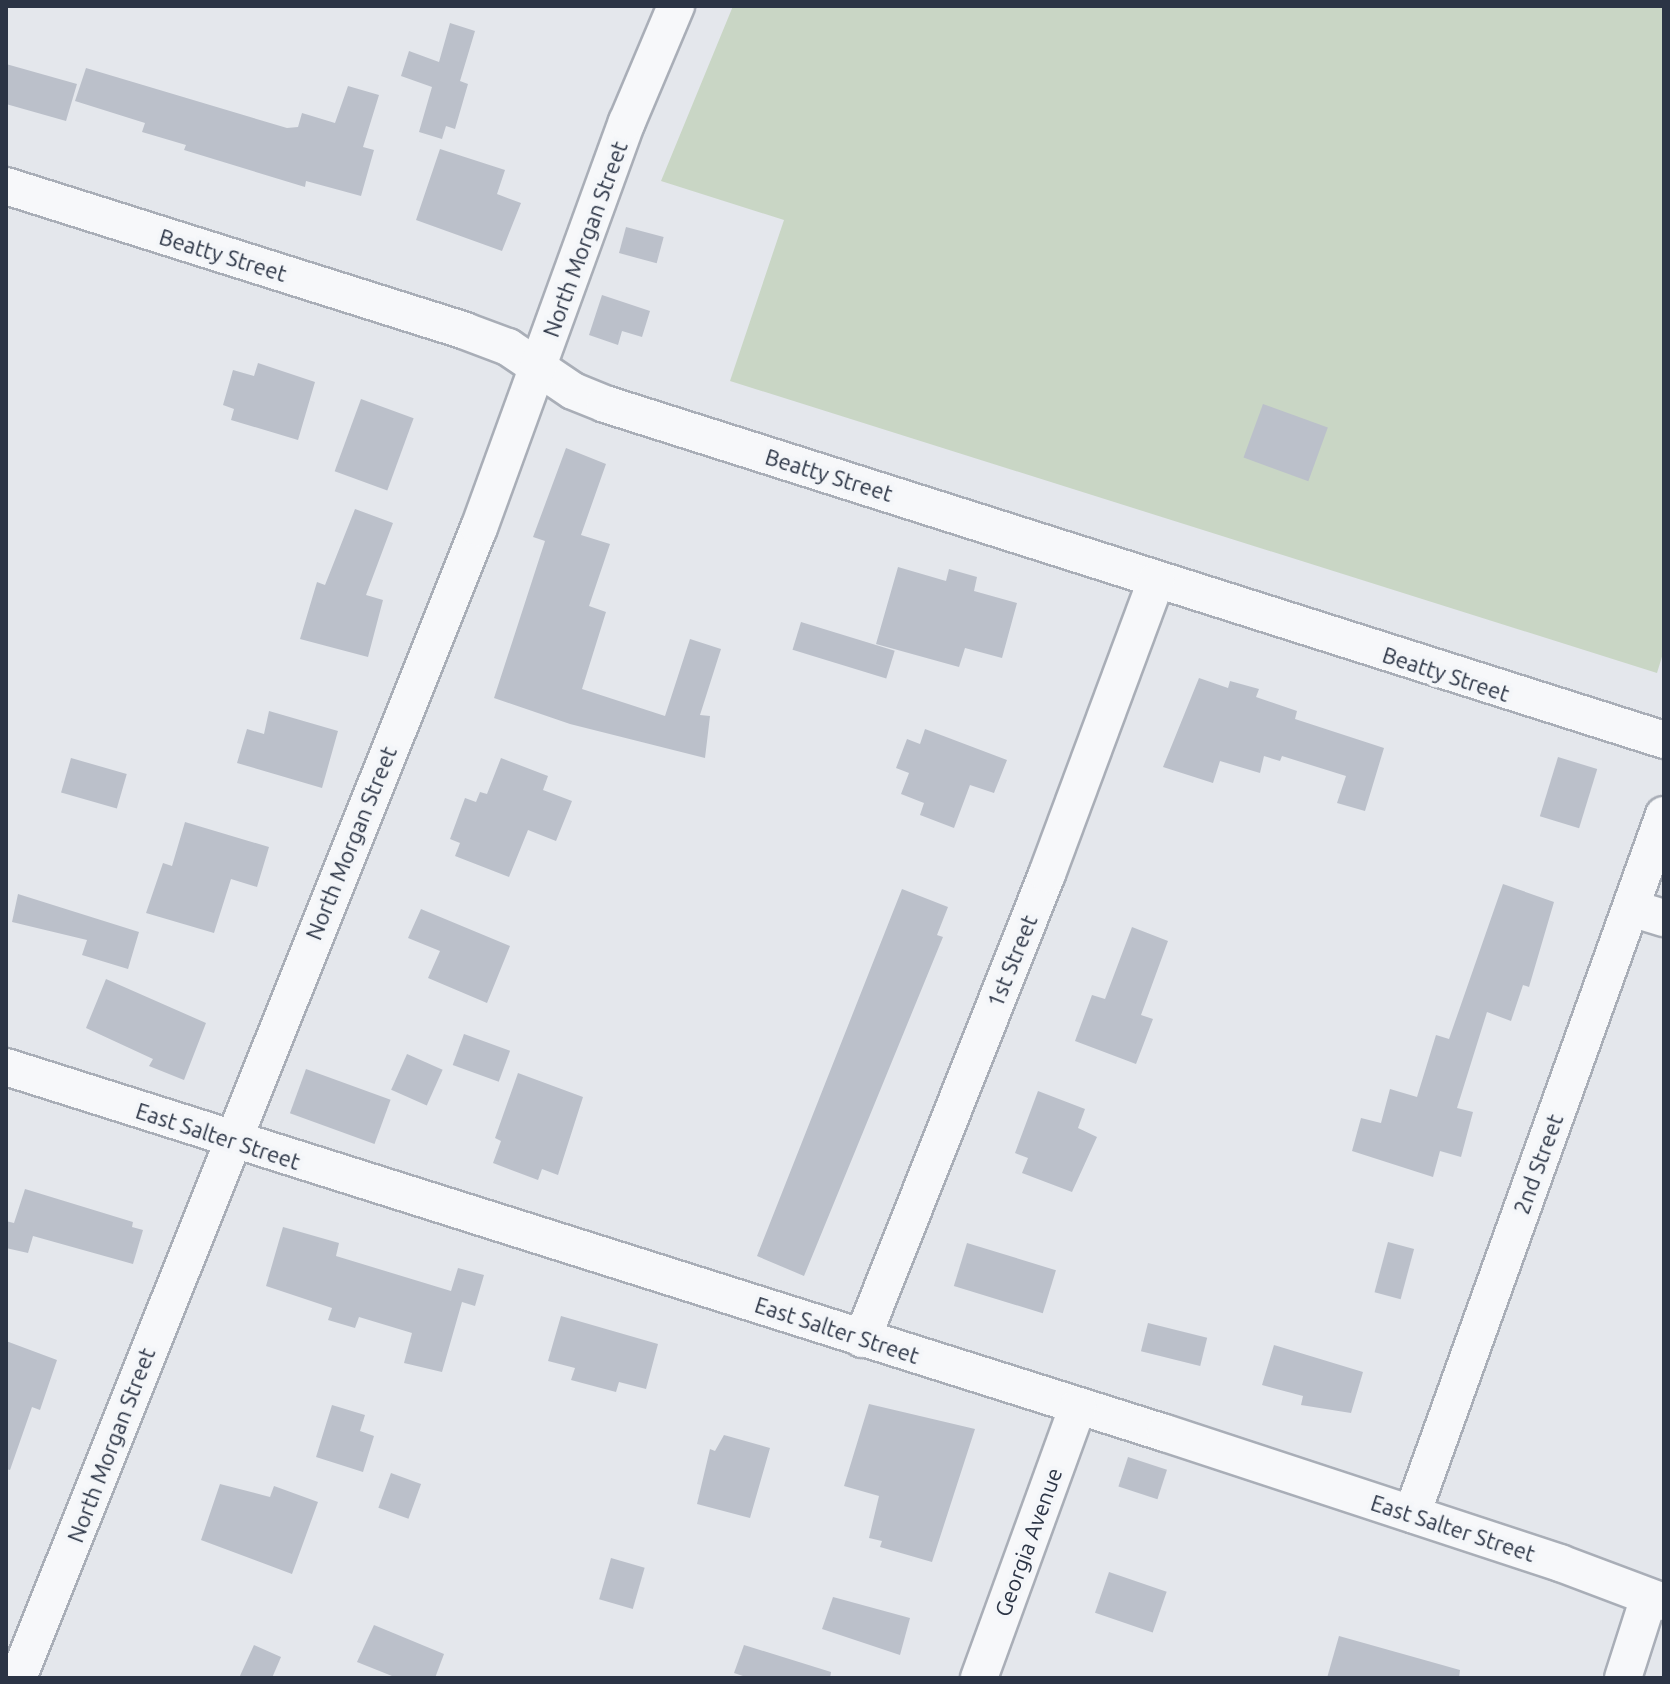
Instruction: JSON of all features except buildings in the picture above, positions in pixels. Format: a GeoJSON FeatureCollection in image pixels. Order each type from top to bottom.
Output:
{"type":"FeatureCollection","features":[{"type":"Feature","properties":{"kind":"street","name":"North Morgan Street"},"geometry":{"type":"LineString","coordinates":[[28,1675],[231,1141],[539,367],[627,122],[676,6]]}},
{"type":"Feature","properties":{"kind":"street","name":"Beatty Street"},"geometry":{"type":"LineString","coordinates":[[6,186],[465,331],[539,367],[573,391],[605,404],[1664,740]]}},
{"type":"Feature","properties":{"kind":"street","name":"1st Street"},"geometry":{"type":"LineString","coordinates":[[862,1339],[1047,874],[1156,581]]}},
{"type":"Feature","properties":{"kind":"street","name":"2nd Street"},"geometry":{"type":"LineString","coordinates":[[1412,1514],[1647,913],[1664,815]]}},
{"type":"Feature","properties":{"kind":"street","name":"East Salter Street"},"geometry":{"type":"LineString","coordinates":[[6,1067],[231,1141],[616,1256],[862,1339],[1412,1514],[1657,1600]]}},
{"type":"Feature","properties":{"kind":"street","name":"Georgia Avenue"},"geometry":{"type":"LineString","coordinates":[[979,1678],[1078,1406]]}},
{"type":"Feature","properties":{"kind":"street"},"geometry":{"type":"LineString","coordinates":[[1623,1678],[1657,1600]]}},
{"type":"Feature","properties":{"kind":"green space"},"geometry":{"type":"Polygon","coordinates":[[[733,6],[1664,6],[1664,650],[1657,673],[730,381],[784,220],[661,181],[733,6]]]}}]}
